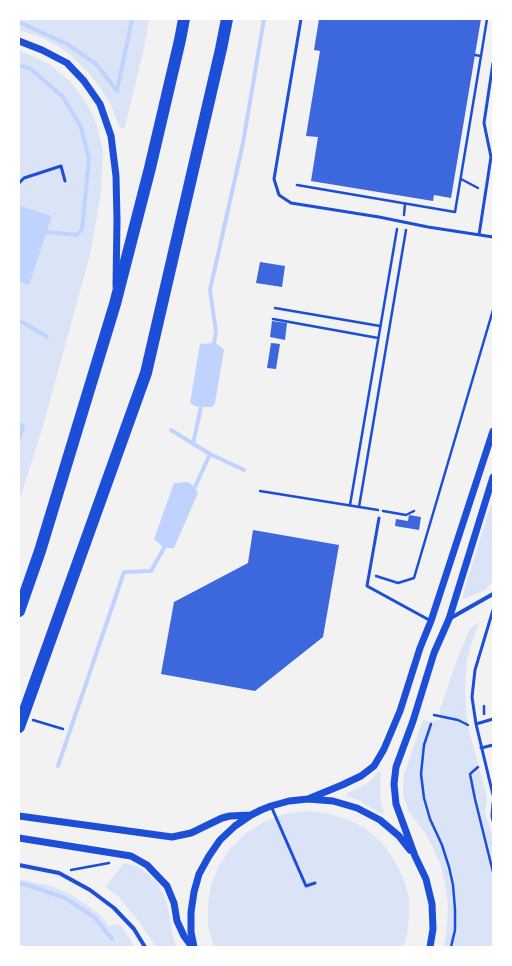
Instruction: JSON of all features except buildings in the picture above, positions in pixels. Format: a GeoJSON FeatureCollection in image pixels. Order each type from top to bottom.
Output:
{"type":"FeatureCollection","features":[{"type":"Feature","properties":{"kind":"highway"},"geometry":{"type":"LineString","coordinates":[[19,611],[40,551],[115,304],[150,168],[184,19]]}},
{"type":"Feature","properties":{"kind":"highway"},"geometry":{"type":"LineString","coordinates":[[19,727],[146,373],[227,19]]}},
{"type":"Feature","properties":{"kind":"street"},"geometry":{"type":"LineString","coordinates":[[19,41],[42,50],[67,63],[84,81],[100,104],[111,136],[116,176],[117,220],[115,304]]}},
{"type":"Feature","properties":{"kind":"street"},"geometry":{"type":"LineString","coordinates":[[308,799],[361,776],[374,766],[384,749],[400,711],[420,648],[431,621],[493,431]]}},
{"type":"Feature","properties":{"kind":"street"},"geometry":{"type":"LineString","coordinates":[[430,947],[433,929],[432,904],[426,879],[415,856],[396,804],[394,784],[396,766],[413,721],[434,653],[449,619],[493,477]]}},
{"type":"Feature","properties":{"kind":"street"},"geometry":{"type":"LineString","coordinates":[[449,619],[493,594]]}},
{"type":"Feature","properties":{"kind":"street"},"geometry":{"type":"LineString","coordinates":[[193,947],[190,912],[199,874],[220,840],[234,826],[251,815],[271,806],[289,801],[308,799],[333,801],[358,808],[380,820],[400,836],[415,856]]}},
{"type":"Feature","properties":{"kind":"street"},"geometry":{"type":"LineString","coordinates":[[19,816],[172,837],[191,833],[222,818],[251,815]]}},
{"type":"Feature","properties":{"kind":"street"},"geometry":{"type":"LineString","coordinates":[[19,838],[131,856],[147,865],[167,886],[174,903],[177,920],[184,936],[193,947]]}},
{"type":"Feature","properties":{"kind":"street"},"geometry":{"type":"LineString","coordinates":[[19,865],[59,873],[90,890],[114,908],[134,929],[145,947]]}},
{"type":"Feature","properties":{"kind":"lane"},"geometry":{"type":"LineString","coordinates":[[301,19],[274,179],[279,195],[291,203],[379,217],[428,227],[493,236]]}},
{"type":"Feature","properties":{"kind":"lane"},"geometry":{"type":"LineString","coordinates":[[479,234],[491,156],[484,123],[493,63]]}},
{"type":"Feature","properties":{"kind":"lane"},"geometry":{"type":"LineString","coordinates":[[19,183],[24,178],[61,166],[65,181]]}},
{"type":"Feature","properties":{"kind":"lane"},"geometry":{"type":"LineString","coordinates":[[379,518],[367,586],[431,621]]}},
{"type":"Feature","properties":{"kind":"lane"},"geometry":{"type":"LineString","coordinates":[[493,610],[475,670],[472,697],[481,748],[493,795]]}},
{"type":"Feature","properties":{"kind":"lane"},"geometry":{"type":"LineString","coordinates":[[476,724],[493,719]]}},
{"type":"Feature","properties":{"kind":"lane"},"geometry":{"type":"LineString","coordinates":[[481,748],[493,745]]}},
{"type":"Feature","properties":{"kind":"lane"},"geometry":{"type":"LineString","coordinates":[[493,803],[493,821]]}},
{"type":"Feature","properties":{"kind":"lane"},"geometry":{"type":"LineString","coordinates":[[271,806],[306,886],[315,883]]}},
{"type":"Feature","properties":{"kind":"path"},"geometry":{"type":"LineString","coordinates":[[297,185],[455,212],[486,19]]}},
{"type":"Feature","properties":{"kind":"path"},"geometry":{"type":"LineString","coordinates":[[475,55],[481,56]]}},
{"type":"Feature","properties":{"kind":"path"},"geometry":{"type":"LineString","coordinates":[[350,505],[397,229]]}},
{"type":"Feature","properties":{"kind":"path"},"geometry":{"type":"LineString","coordinates":[[359,507],[406,230]]}},
{"type":"Feature","properties":{"kind":"path"},"geometry":{"type":"LineString","coordinates":[[275,308],[380,326]]}},
{"type":"Feature","properties":{"kind":"path"},"geometry":{"type":"LineString","coordinates":[[369,574],[398,584],[414,578],[493,310]]}},
{"type":"Feature","properties":{"kind":"path"},"geometry":{"type":"LineString","coordinates":[[273,320],[378,338]]}},
{"type":"Feature","properties":{"kind":"path"},"geometry":{"type":"LineString","coordinates":[[260,491],[406,515],[414,510]]}},
{"type":"Feature","properties":{"kind":"path"},"geometry":{"type":"LineString","coordinates":[[434,715],[458,720],[477,729]]}},
{"type":"Feature","properties":{"kind":"path"},"geometry":{"type":"LineString","coordinates":[[31,719],[63,730]]}},
{"type":"Feature","properties":{"kind":"path"},"geometry":{"type":"LineString","coordinates":[[431,724],[424,745],[421,774],[424,798],[430,819],[442,845],[453,885],[455,930],[451,947]]}},
{"type":"Feature","properties":{"kind":"path"},"geometry":{"type":"LineString","coordinates":[[484,761],[470,774],[493,872]]}},
{"type":"Feature","properties":{"kind":"path"},"geometry":{"type":"LineString","coordinates":[[59,873],[107,864],[131,856]]}},
{"type":"Feature","properties":{"kind":"path"},"geometry":{"type":"LineString","coordinates":[[491,862],[493,858]]}},
{"type":"Feature","properties":{"kind":"shaded area"},"geometry":{"type":"Polygon","coordinates":[[[19,19],[149,19],[144,48],[125,127],[123,129],[119,126],[112,107],[99,86],[87,71],[67,52],[45,39],[19,30],[19,19]]]}},
{"type":"Feature","properties":{"kind":"shaded area"},"geometry":{"type":"Polygon","coordinates":[[[19,50],[49,64],[70,81],[86,102],[97,125],[103,151],[101,194],[90,255],[43,426],[19,502],[19,50]]]}},
{"type":"Feature","properties":{"kind":"shaded area"},"geometry":{"type":"Polygon","coordinates":[[[493,498],[493,581],[485,590],[463,599],[463,594],[493,498]]]}},
{"type":"Feature","properties":{"kind":"shaded area"},"geometry":{"type":"Polygon","coordinates":[[[479,622],[467,661],[465,684],[466,712],[469,730],[487,797],[485,812],[493,837],[493,947],[444,947],[448,907],[441,866],[425,833],[409,812],[403,795],[404,774],[423,720],[440,720],[440,709],[458,657],[470,629],[479,622]]]}},
{"type":"Feature","properties":{"kind":"shaded area"},"geometry":{"type":"Polygon","coordinates":[[[379,771],[381,773],[381,804],[384,811],[382,814],[358,800],[346,796],[347,793],[369,782],[379,771]]]}},
{"type":"Feature","properties":{"kind":"shaded area"},"geometry":{"type":"Polygon","coordinates":[[[305,811],[326,813],[346,819],[365,828],[381,842],[394,859],[403,878],[409,898],[409,919],[406,940],[403,947],[214,947],[208,927],[208,906],[211,885],[219,865],[231,848],[246,833],[264,822],[284,814],[305,811]]]}},
{"type":"Feature","properties":{"kind":"shaded area"},"geometry":{"type":"Polygon","coordinates":[[[124,863],[136,866],[148,874],[158,884],[168,907],[176,947],[156,947],[137,919],[117,895],[105,887],[124,863]]]}},
{"type":"Feature","properties":{"kind":"shaded area"},"geometry":{"type":"Polygon","coordinates":[[[19,879],[51,886],[70,894],[101,916],[109,926],[120,924],[134,947],[30,947],[19,945],[19,879]]]}},
{"type":"Feature","properties":{"kind":"water"},"geometry":{"type":"Polygon","coordinates":[[[20,206],[52,216],[29,285],[19,282],[20,206]]]}},
{"type":"Feature","properties":{"kind":"water"},"geometry":{"type":"Polygon","coordinates":[[[214,343],[219,345],[224,350],[215,403],[212,407],[195,406],[190,403],[200,344],[214,343]]]}},
{"type":"Feature","properties":{"kind":"water"},"geometry":{"type":"Polygon","coordinates":[[[188,482],[195,487],[198,493],[174,548],[164,548],[154,539],[174,483],[188,482]]]}},
{"type":"Feature","properties":{"kind":"waterway"},"geometry":{"type":"LineString","coordinates":[[117,91],[132,19]]}},
{"type":"Feature","properties":{"kind":"waterway"},"geometry":{"type":"LineString","coordinates":[[214,343],[216,332],[210,290],[243,143],[264,19]]}},
{"type":"Feature","properties":{"kind":"waterway"},"geometry":{"type":"LineString","coordinates":[[19,22],[67,44],[96,64],[117,91]]}},
{"type":"Feature","properties":{"kind":"waterway"},"geometry":{"type":"LineString","coordinates":[[19,65],[31,69],[63,97],[81,127],[89,159],[82,229],[77,235],[47,232]]}},
{"type":"Feature","properties":{"kind":"waterway"},"geometry":{"type":"LineString","coordinates":[[19,321],[47,337]]}},
{"type":"Feature","properties":{"kind":"waterway"},"geometry":{"type":"LineString","coordinates":[[193,444],[201,407]]}},
{"type":"Feature","properties":{"kind":"waterway"},"geometry":{"type":"LineString","coordinates":[[19,424],[23,426],[19,438]]}},
{"type":"Feature","properties":{"kind":"waterway"},"geometry":{"type":"LineString","coordinates":[[171,430],[210,454],[244,470]]}},
{"type":"Feature","properties":{"kind":"waterway"},"geometry":{"type":"LineString","coordinates":[[195,487],[210,454]]}},
{"type":"Feature","properties":{"kind":"waterway"},"geometry":{"type":"LineString","coordinates":[[58,766],[124,572],[151,571],[164,548]]}},
{"type":"Feature","properties":{"kind":"waterway"},"geometry":{"type":"LineString","coordinates":[[19,883],[65,898],[94,917],[112,939]]}}]}
